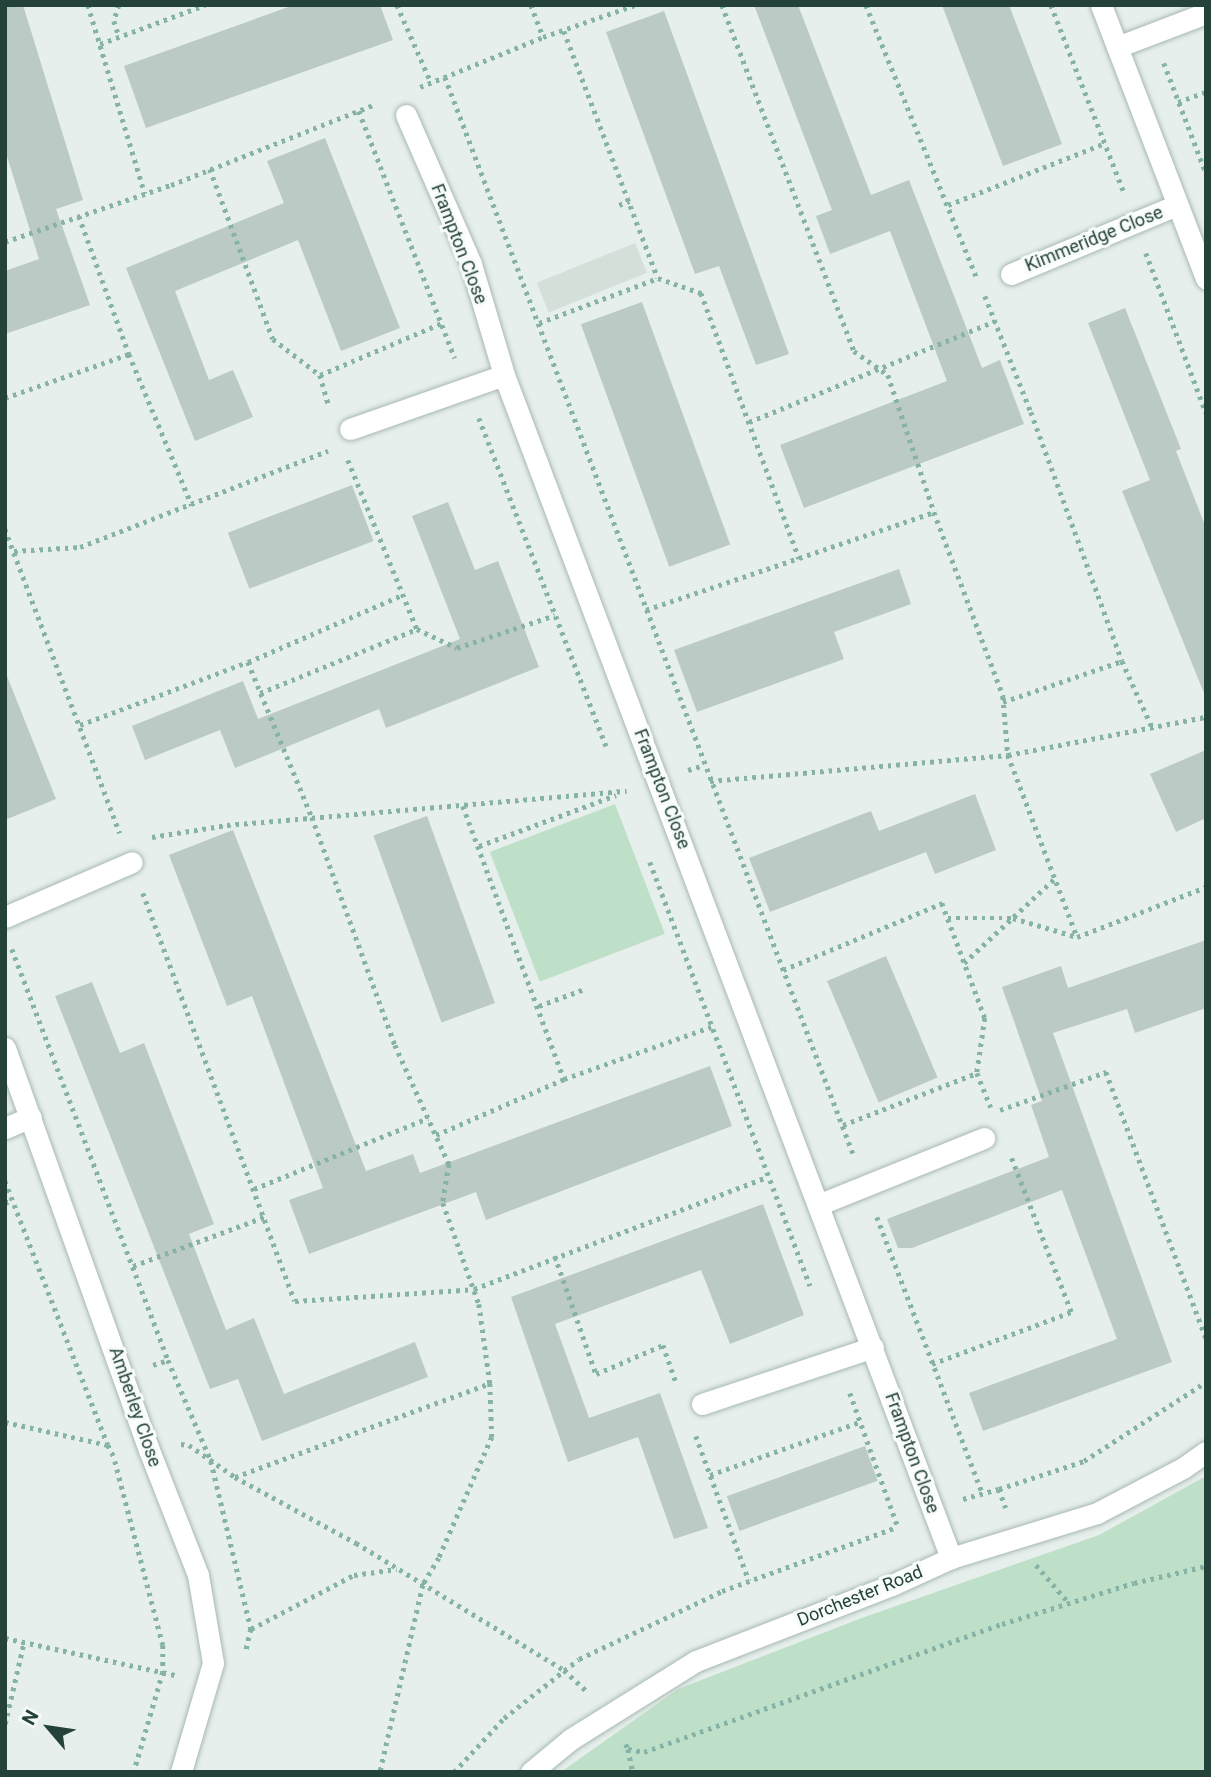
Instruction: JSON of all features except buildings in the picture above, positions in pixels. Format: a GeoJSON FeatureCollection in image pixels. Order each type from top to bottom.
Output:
{"type":"FeatureCollection","features":[{"type":"Feature","properties":{"kind":"street","name":"Kimmeridge Close"},"geometry":{"type":"LineString","coordinates":[[1101,5],[1206,279]]}},
{"type":"Feature","properties":{"kind":"street"},"geometry":{"type":"LineString","coordinates":[[1117,47],[1206,13]]}},
{"type":"Feature","properties":{"kind":"street","name":"Frampton Close"},"geometry":{"type":"LineString","coordinates":[[406,115],[471,264],[504,375],[820,1204],[951,1558]]}},
{"type":"Feature","properties":{"kind":"street","name":"Kimmeridge Close"},"geometry":{"type":"LineString","coordinates":[[1011,274],[1177,205]]}},
{"type":"Feature","properties":{"kind":"street"},"geometry":{"type":"LineString","coordinates":[[350,429],[504,375]]}},
{"type":"Feature","properties":{"kind":"street"},"geometry":{"type":"LineString","coordinates":[[5,917],[132,862]]}},
{"type":"Feature","properties":{"kind":"street","name":"Amberley Close"},"geometry":{"type":"LineString","coordinates":[[5,1048],[149,1450],[198,1575],[213,1663],[181,1772]]}},
{"type":"Feature","properties":{"kind":"street"},"geometry":{"type":"LineString","coordinates":[[5,1128],[31,1117]]}},
{"type":"Feature","properties":{"kind":"street"},"geometry":{"type":"LineString","coordinates":[[820,1204],[984,1138]]}},
{"type":"Feature","properties":{"kind":"street"},"geometry":{"type":"LineString","coordinates":[[702,1404],[873,1347]]}},
{"type":"Feature","properties":{"kind":"street","name":"Dorchester Road"},"geometry":{"type":"LineString","coordinates":[[531,1772],[571,1739],[696,1661],[892,1585],[951,1558],[1097,1513],[1183,1468],[1206,1452]]}},
{"type":"Feature","properties":{"kind":"path"},"geometry":{"type":"LineString","coordinates":[[88,5],[145,194]]}},
{"type":"Feature","properties":{"kind":"path"},"geometry":{"type":"LineString","coordinates":[[119,5],[114,21],[119,37]]}},
{"type":"Feature","properties":{"kind":"path"},"geometry":{"type":"LineString","coordinates":[[100,44],[204,5]]}},
{"type":"Feature","properties":{"kind":"path"},"geometry":{"type":"LineString","coordinates":[[397,5],[431,82]]}},
{"type":"Feature","properties":{"kind":"path"},"geometry":{"type":"LineString","coordinates":[[531,5],[543,37]]}},
{"type":"Feature","properties":{"kind":"path"},"geometry":{"type":"LineString","coordinates":[[409,91],[543,37],[635,5]]}},
{"type":"Feature","properties":{"kind":"path"},"geometry":{"type":"LineString","coordinates":[[722,5],[853,351],[888,375],[1003,702],[1008,755],[1077,937]]}},
{"type":"Feature","properties":{"kind":"path"},"geometry":{"type":"LineString","coordinates":[[866,5],[979,282]]}},
{"type":"Feature","properties":{"kind":"path"},"geometry":{"type":"LineString","coordinates":[[564,31],[658,278]]}},
{"type":"Feature","properties":{"kind":"path"},"geometry":{"type":"LineString","coordinates":[[1153,33],[1206,173]]}},
{"type":"Feature","properties":{"kind":"path"},"geometry":{"type":"LineString","coordinates":[[445,77],[710,781],[983,1494]]}},
{"type":"Feature","properties":{"kind":"path"},"geometry":{"type":"LineString","coordinates":[[1178,102],[1206,92]]}},
{"type":"Feature","properties":{"kind":"path"},"geometry":{"type":"LineString","coordinates":[[5,242],[145,194],[379,103]]}},
{"type":"Feature","properties":{"kind":"path"},"geometry":{"type":"LineString","coordinates":[[359,111],[609,755]]}},
{"type":"Feature","properties":{"kind":"path"},"geometry":{"type":"LineString","coordinates":[[948,205],[1105,143]]}},
{"type":"Feature","properties":{"kind":"path"},"geometry":{"type":"LineString","coordinates":[[619,205],[629,201]]}},
{"type":"Feature","properties":{"kind":"path"},"geometry":{"type":"LineString","coordinates":[[79,216],[129,354],[192,505]]}},
{"type":"Feature","properties":{"kind":"path"},"geometry":{"type":"LineString","coordinates":[[539,323],[658,278],[701,293],[799,558]]}},
{"type":"Feature","properties":{"kind":"path"},"geometry":{"type":"LineString","coordinates":[[984,295],[1122,661],[1153,729]]}},
{"type":"Feature","properties":{"kind":"path"},"geometry":{"type":"LineString","coordinates":[[749,422],[877,367],[995,321]]}},
{"type":"Feature","properties":{"kind":"path"},"geometry":{"type":"LineString","coordinates":[[320,375],[442,323]]}},
{"type":"Feature","properties":{"kind":"path"},"geometry":{"type":"LineString","coordinates":[[5,398],[129,354]]}},
{"type":"Feature","properties":{"kind":"path"},"geometry":{"type":"LineString","coordinates":[[14,551],[80,547],[329,451]]}},
{"type":"Feature","properties":{"kind":"path"},"geometry":{"type":"LineString","coordinates":[[646,610],[934,512]]}},
{"type":"Feature","properties":{"kind":"path"},"geometry":{"type":"LineString","coordinates":[[5,529],[295,1301],[474,1289],[767,1177]]}},
{"type":"Feature","properties":{"kind":"path"},"geometry":{"type":"LineString","coordinates":[[80,725],[248,662],[402,595]]}},
{"type":"Feature","properties":{"kind":"path"},"geometry":{"type":"LineString","coordinates":[[260,693],[416,629]]}},
{"type":"Feature","properties":{"kind":"path"},"geometry":{"type":"LineString","coordinates":[[1003,702],[1122,661]]}},
{"type":"Feature","properties":{"kind":"path"},"geometry":{"type":"LineString","coordinates":[[248,662],[312,817],[395,1045],[449,1164],[443,1203],[479,1304],[490,1383],[492,1437],[439,1559],[423,1586],[380,1772]]}},
{"type":"Feature","properties":{"kind":"path"},"geometry":{"type":"LineString","coordinates":[[710,781],[1008,755],[1206,717]]}},
{"type":"Feature","properties":{"kind":"path"},"geometry":{"type":"LineString","coordinates":[[479,846],[659,779]]}},
{"type":"Feature","properties":{"kind":"path"},"geometry":{"type":"LineString","coordinates":[[619,780],[628,805]]}},
{"type":"Feature","properties":{"kind":"path"},"geometry":{"type":"LineString","coordinates":[[124,842],[227,825],[624,793]]}},
{"type":"Feature","properties":{"kind":"path"},"geometry":{"type":"LineString","coordinates":[[463,806],[564,1079]]}},
{"type":"Feature","properties":{"kind":"path"},"geometry":{"type":"LineString","coordinates":[[646,854],[813,1294]]}},
{"type":"Feature","properties":{"kind":"path"},"geometry":{"type":"LineString","coordinates":[[964,963],[1055,878]]}},
{"type":"Feature","properties":{"kind":"path"},"geometry":{"type":"LineString","coordinates":[[948,918],[1013,918],[1077,937],[1206,887]]}},
{"type":"Feature","properties":{"kind":"path"},"geometry":{"type":"LineString","coordinates":[[10,945],[132,1266],[211,1461]]}},
{"type":"Feature","properties":{"kind":"path"},"geometry":{"type":"LineString","coordinates":[[539,1006],[582,990]]}},
{"type":"Feature","properties":{"kind":"path"},"geometry":{"type":"LineString","coordinates":[[436,1135],[564,1079],[711,1027]]}},
{"type":"Feature","properties":{"kind":"path"},"geometry":{"type":"LineString","coordinates":[[993,1113],[1106,1072],[1206,1338]]}},
{"type":"Feature","properties":{"kind":"path"},"geometry":{"type":"LineString","coordinates":[[843,1125],[978,1073]]}},
{"type":"Feature","properties":{"kind":"path"},"geometry":{"type":"LineString","coordinates":[[254,1189],[428,1118]]}},
{"type":"Feature","properties":{"kind":"path"},"geometry":{"type":"LineString","coordinates":[[5,1181],[115,1459],[163,1646],[163,1672],[134,1772]]}},
{"type":"Feature","properties":{"kind":"path"},"geometry":{"type":"LineString","coordinates":[[5,1203],[12,1200]]}},
{"type":"Feature","properties":{"kind":"path"},"geometry":{"type":"LineString","coordinates":[[132,1266],[264,1217]]}},
{"type":"Feature","properties":{"kind":"path"},"geometry":{"type":"LineString","coordinates":[[555,1256],[596,1374],[663,1345],[682,1397]]}},
{"type":"Feature","properties":{"kind":"path"},"geometry":{"type":"LineString","coordinates":[[838,1359],[898,1527]]}},
{"type":"Feature","properties":{"kind":"path"},"geometry":{"type":"LineString","coordinates":[[454,1772],[504,1718],[564,1670],[591,1653],[749,1581],[898,1527],[932,1508],[1084,1461],[1206,1382]]}},
{"type":"Feature","properties":{"kind":"path"},"geometry":{"type":"LineString","coordinates":[[234,1477],[490,1383]]}},
{"type":"Feature","properties":{"kind":"path"},"geometry":{"type":"LineString","coordinates":[[5,1422],[108,1445]]}},
{"type":"Feature","properties":{"kind":"path"},"geometry":{"type":"LineString","coordinates":[[710,1475],[860,1422]]}},
{"type":"Feature","properties":{"kind":"path"},"geometry":{"type":"LineString","coordinates":[[691,1423],[749,1581]]}},
{"type":"Feature","properties":{"kind":"path"},"geometry":{"type":"LineString","coordinates":[[115,1459],[169,1442],[189,1445],[234,1477],[397,1569],[564,1670],[608,1715],[628,1749],[633,1772]]}},
{"type":"Feature","properties":{"kind":"path"},"geometry":{"type":"LineString","coordinates":[[999,1489],[1023,1550],[1069,1603]]}},
{"type":"Feature","properties":{"kind":"path"},"geometry":{"type":"LineString","coordinates":[[628,1749],[644,1752],[1069,1603],[1133,1583],[1206,1566]]}},
{"type":"Feature","properties":{"kind":"path"},"geometry":{"type":"LineString","coordinates":[[251,1629],[354,1575],[397,1569]]}},
{"type":"Feature","properties":{"kind":"path"},"geometry":{"type":"LineString","coordinates":[[5,1637],[207,1682]]}},
{"type":"Feature","properties":{"kind":"path"},"geometry":{"type":"LineString","coordinates":[[5,1724],[24,1642]]}},
{"type":"Feature","properties":{"kind":"shaded area"},"geometry":{"type":"Polygon","coordinates":[[[635,243],[647,273],[549,312],[537,283],[635,243]]]}},
{"type":"Feature","properties":{"kind":"green space"},"geometry":{"type":"Polygon","coordinates":[[[615,804],[665,934],[540,982],[490,852],[615,804]]]}},
{"type":"Feature","properties":{"kind":"green space"},"geometry":{"type":"Polygon","coordinates":[[[1206,1476],[1206,1772],[561,1772],[678,1689],[859,1619],[1099,1535],[1206,1476]]]}}]}
